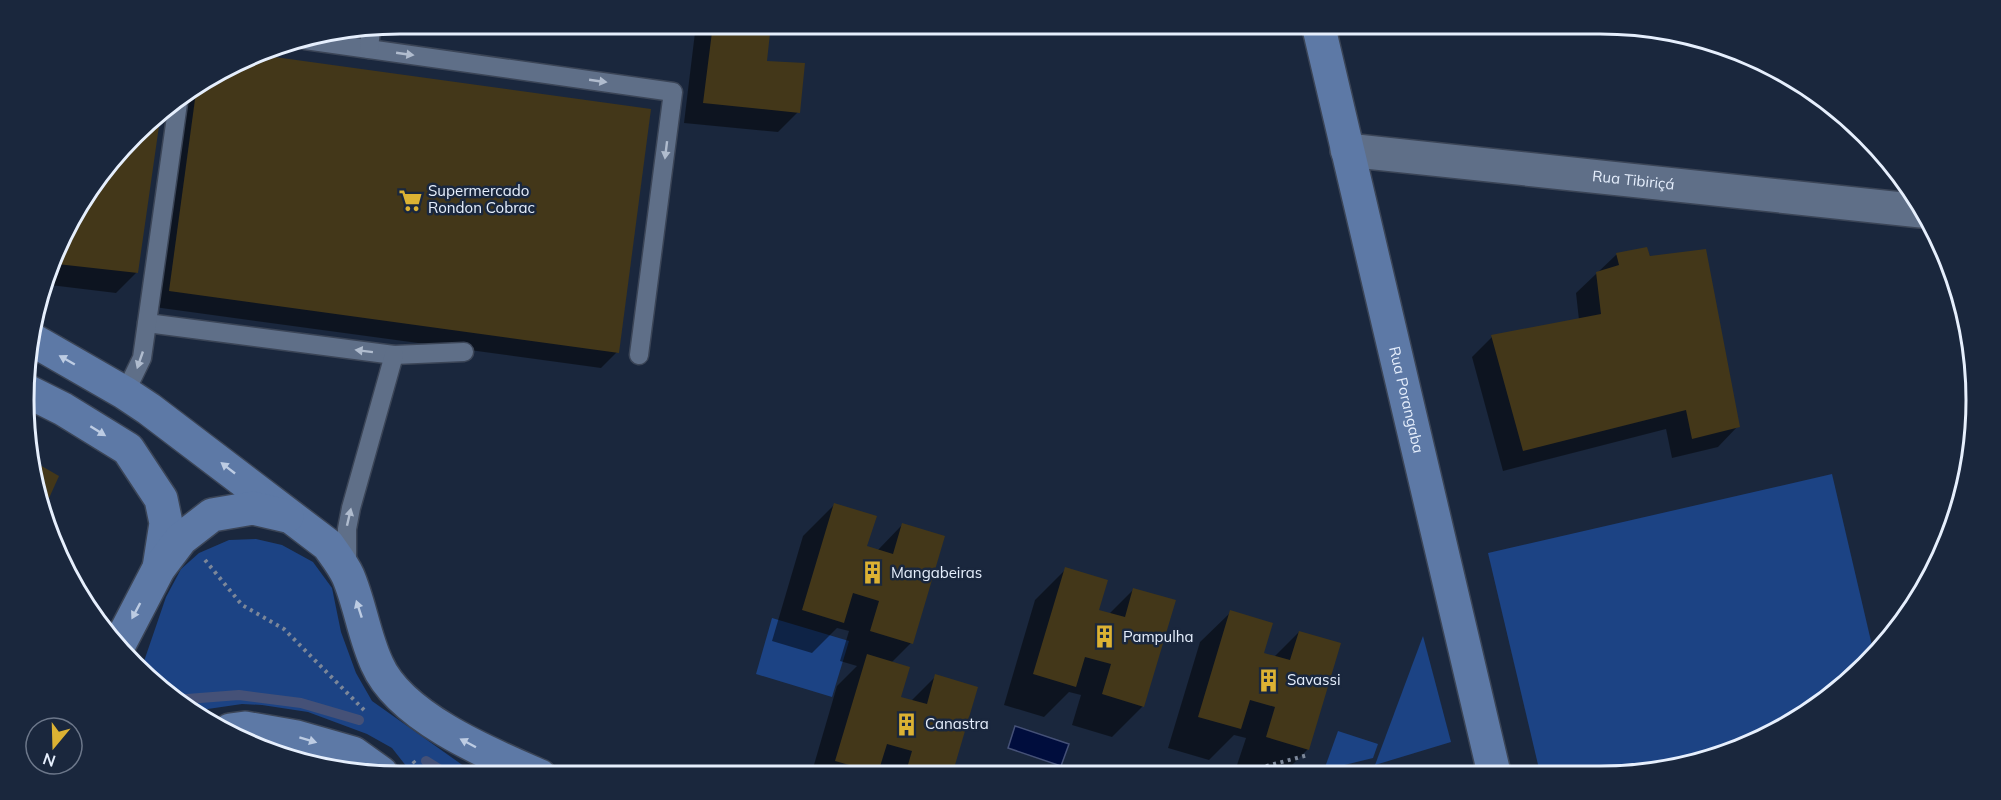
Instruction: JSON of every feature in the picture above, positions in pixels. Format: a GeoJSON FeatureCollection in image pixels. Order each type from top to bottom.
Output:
{"type":"FeatureCollection","features":[{"type":"Feature","properties":{"kind":"main road","name":"Rua Porangaba"},"geometry":{"type":"LineString","coordinates":[[1320,34],[1492,766]]}},
{"type":"Feature","properties":{"kind":"main road"},"geometry":{"type":"LineString","coordinates":[[39,344],[125,393],[191,440],[328,545],[348,575],[377,664],[393,690],[428,718],[463,741],[516,766]]}},
{"type":"Feature","properties":{"kind":"main road"},"geometry":{"type":"LineString","coordinates":[[34,395],[63,409],[128,449],[161,500],[165,523],[159,568]]}},
{"type":"Feature","properties":{"kind":"main road"},"geometry":{"type":"LineString","coordinates":[[123,638],[159,568],[181,539],[212,515],[253,508],[291,517]]}},
{"type":"Feature","properties":{"kind":"main road"},"geometry":{"type":"LineString","coordinates":[[240,729],[297,737],[353,753],[368,764]]}},
{"type":"Feature","properties":{"kind":"street","name":"Rua Tibiriçá"},"geometry":{"type":"LineString","coordinates":[[1347,150],[1914,210]]}},
{"type":"Feature","properties":{"kind":"lane"},"geometry":{"type":"LineString","coordinates":[[369,49],[370,36]]}},
{"type":"Feature","properties":{"kind":"lane"},"geometry":{"type":"LineString","coordinates":[[325,43],[673,92],[639,355]]}},
{"type":"Feature","properties":{"kind":"lane"},"geometry":{"type":"LineString","coordinates":[[125,393],[142,358],[176,111]]}},
{"type":"Feature","properties":{"kind":"lane"},"geometry":{"type":"LineString","coordinates":[[147,323],[394,355],[464,352]]}},
{"type":"Feature","properties":{"kind":"lane"},"geometry":{"type":"LineString","coordinates":[[348,575],[346,529],[394,355]]}},
{"type":"Feature","properties":{"kind":"path"},"geometry":{"type":"LineString","coordinates":[[199,553],[242,605],[284,629],[372,718]]}},
{"type":"Feature","properties":{"kind":"path"},"geometry":{"type":"LineString","coordinates":[[1267,766],[1308,755]]}},
{"type":"Feature","properties":{"kind":"path"},"geometry":{"type":"LineString","coordinates":[[411,759],[417,766]]}},
{"type":"Feature","properties":{"kind":"shaded area"},"geometry":{"type":"Polygon","coordinates":[[[1832,474],[1872,645],[1824,690],[1784,717],[1741,738],[1696,753],[1649,762],[1601,766],[1538,766],[1488,553],[1832,474]]]}},
{"type":"Feature","properties":{"kind":"shaded area"},"geometry":{"type":"Polygon","coordinates":[[[256,539],[282,545],[313,562],[332,588],[341,632],[356,673],[372,701],[464,766],[406,766],[392,748],[367,734],[308,712],[242,704],[205,709],[159,675],[144,660],[166,597],[181,569],[199,553],[229,540],[256,539]]]}},
{"type":"Feature","properties":{"kind":"shaded area"},"geometry":{"type":"Polygon","coordinates":[[[772,618],[849,641],[832,697],[756,674],[772,618]]]}},
{"type":"Feature","properties":{"kind":"shaded area"},"geometry":{"type":"Polygon","coordinates":[[[1423,636],[1451,742],[1375,765],[1423,636]]]}},
{"type":"Feature","properties":{"kind":"shaded area"},"geometry":{"type":"Polygon","coordinates":[[[1015,726],[1069,744],[1061,766],[1008,748],[1015,726]]]}},
{"type":"Feature","properties":{"kind":"shaded area"},"geometry":{"type":"Polygon","coordinates":[[[1338,731],[1378,744],[1373,758],[1340,766],[1325,766],[1338,731]]]}},
{"type":"Feature","properties":{"kind":"building"},"geometry":{"type":"Polygon","coordinates":[[[712,34],[770,34],[767,61],[805,63],[800,113],[703,103],[712,34]]]}},
{"type":"Feature","properties":{"kind":"building","name":"Supermercado Rondon Cobrac"},"geometry":{"type":"Polygon","coordinates":[[[274,57],[651,109],[619,353],[169,291],[195,97],[217,83],[260,62],[274,57]]]}},
{"type":"Feature","properties":{"kind":"building"},"geometry":{"type":"Polygon","coordinates":[[[159,125],[138,273],[60,264],[83,217],[110,177],[159,125]]]}},
{"type":"Feature","properties":{"kind":"building"},"geometry":{"type":"Polygon","coordinates":[[[1647,247],[1650,256],[1706,249],[1740,427],[1692,439],[1686,410],[1523,451],[1491,335],[1601,314],[1596,272],[1619,265],[1616,253],[1647,247]]]}},
{"type":"Feature","properties":{"kind":"building"},"geometry":{"type":"Polygon","coordinates":[[[41,466],[59,476],[48,499],[41,466]]]}},
{"type":"Feature","properties":{"kind":"building","name":"Mangabeiras"},"geometry":{"type":"Polygon","coordinates":[[[834,503],[877,516],[867,546],[893,554],[902,523],[945,536],[913,644],[870,631],[879,601],[853,593],[844,623],[802,610],[834,503]]]}},
{"type":"Feature","properties":{"kind":"building","name":"Pampulha"},"geometry":{"type":"Polygon","coordinates":[[[1065,567],[1108,580],[1099,610],[1125,617],[1133,588],[1176,600],[1144,707],[1102,694],[1111,664],[1085,657],[1076,687],[1033,674],[1065,567]]]}},
{"type":"Feature","properties":{"kind":"building","name":"Savassi"},"geometry":{"type":"Polygon","coordinates":[[[1230,610],[1273,623],[1264,653],[1290,660],[1299,631],[1341,643],[1309,750],[1266,737],[1275,707],[1250,700],[1241,729],[1198,717],[1230,610]]]}},
{"type":"Feature","properties":{"kind":"building","name":"Canastra"},"geometry":{"type":"Polygon","coordinates":[[[867,654],[910,667],[901,697],[927,704],[935,674],[978,687],[955,766],[908,766],[912,751],[887,744],[880,766],[853,766],[835,761],[867,654]]]}},
{"type":"Feature","properties":{"kind":"waterway"},"geometry":{"type":"LineString","coordinates":[[190,699],[239,695],[301,703],[359,720]]}},
{"type":"Feature","properties":{"kind":"waterway"},"geometry":{"type":"LineString","coordinates":[[426,761],[434,766]]}},
{"type":"Feature","properties":{"kind":"place","name":"Supermercado Rondon Cobrac"},"geometry":{"type":"Point","coordinates":[410,200]}},
{"type":"Feature","properties":{"kind":"place","name":"Mangabeiras"},"geometry":{"type":"Point","coordinates":[873,573]}},
{"type":"Feature","properties":{"kind":"place","name":"Pampulha"},"geometry":{"type":"Point","coordinates":[1105,637]}},
{"type":"Feature","properties":{"kind":"place","name":"Savassi"},"geometry":{"type":"Point","coordinates":[1269,680]}},
{"type":"Feature","properties":{"kind":"place","name":"Canastra"},"geometry":{"type":"Point","coordinates":[907,724]}}]}
